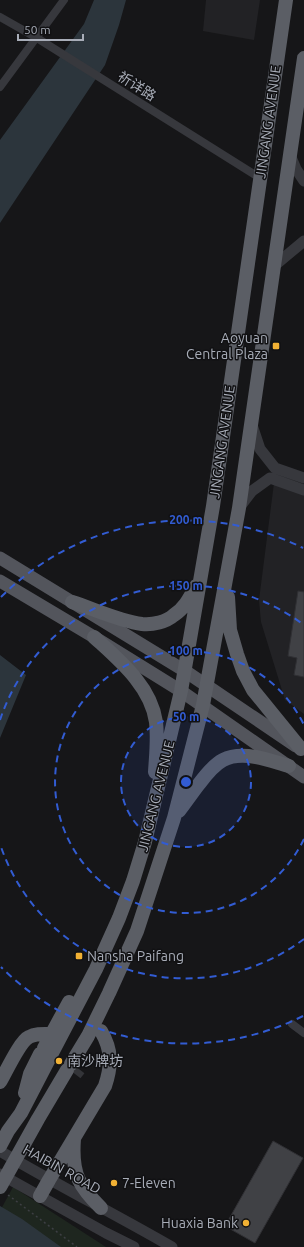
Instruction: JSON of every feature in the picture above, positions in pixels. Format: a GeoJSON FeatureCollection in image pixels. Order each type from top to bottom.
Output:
{"type":"FeatureCollection","features":[{"type":"Feature","properties":{"kind":"highway","name":"JINGANG AVENUE"},"geometry":{"type":"LineString","coordinates":[[46,1054],[96,969],[119,918],[133,881],[144,847],[181,691],[202,577],[286,0]]}},
{"type":"Feature","properties":{"kind":"highway","name":"JINGANG AVENUE"},"geometry":{"type":"LineString","coordinates":[[73,1069],[137,931],[174,818],[203,705],[239,508],[252,425],[304,58]]}},
{"type":"Feature","properties":{"kind":"highway"},"geometry":{"type":"LineString","coordinates":[[72,602],[143,624],[161,622],[175,615],[186,605],[202,577]]}},
{"type":"Feature","properties":{"kind":"highway"},"geometry":{"type":"LineString","coordinates":[[226,578],[230,630],[243,671],[253,690],[302,750]]}},
{"type":"Feature","properties":{"kind":"highway"},"geometry":{"type":"LineString","coordinates":[[94,636],[125,666],[140,684],[151,703],[156,721],[157,743],[153,811]]}},
{"type":"Feature","properties":{"kind":"highway"},"geometry":{"type":"LineString","coordinates":[[174,818],[207,772],[216,763],[230,757],[257,757],[299,770]]}},
{"type":"Feature","properties":{"kind":"highway"},"geometry":{"type":"LineString","coordinates":[[144,847],[156,852],[159,864]]}},
{"type":"Feature","properties":{"kind":"highway"},"geometry":{"type":"LineString","coordinates":[[0,1146],[8,1131],[21,1113],[30,1074],[46,1054],[52,1034],[98,943],[119,918]]}},
{"type":"Feature","properties":{"kind":"highway"},"geometry":{"type":"LineString","coordinates":[[3,1190],[38,1119],[59,1101],[73,1069],[101,1031],[125,976],[137,931]]}},
{"type":"Feature","properties":{"kind":"highway"},"geometry":{"type":"LineString","coordinates":[[40,1196],[105,1086],[109,1074],[110,1054],[107,1041],[101,1031]]}},
{"type":"Feature","properties":{"kind":"highway"},"geometry":{"type":"LineString","coordinates":[[0,1082],[22,1044],[28,1037],[34,1035],[52,1034]]}},
{"type":"Feature","properties":{"kind":"highway"},"geometry":{"type":"LineString","coordinates":[[74,1138],[73,1152],[79,1180],[101,1208]]}},
{"type":"Feature","properties":{"kind":"main road"},"geometry":{"type":"LineString","coordinates":[[0,558],[185,671],[302,750]]}},
{"type":"Feature","properties":{"kind":"main road"},"geometry":{"type":"LineString","coordinates":[[0,581],[94,636],[203,705],[299,770]]}},
{"type":"Feature","properties":{"kind":"street"},"geometry":{"type":"LineString","coordinates":[[0,87],[64,0]]}},
{"type":"Feature","properties":{"kind":"street","name":"祈详路"},"geometry":{"type":"LineString","coordinates":[[0,17],[37,38],[260,178]]}},
{"type":"Feature","properties":{"kind":"street"},"geometry":{"type":"LineString","coordinates":[[290,155],[296,169],[304,181]]}},
{"type":"Feature","properties":{"kind":"street"},"geometry":{"type":"LineString","coordinates":[[274,266],[304,241]]}},
{"type":"Feature","properties":{"kind":"street"},"geometry":{"type":"LineString","coordinates":[[252,425],[260,449],[275,468],[304,478]]}},
{"type":"Feature","properties":{"kind":"street"},"geometry":{"type":"LineString","coordinates":[[239,508],[252,491],[270,478],[304,490]]}},
{"type":"Feature","properties":{"kind":"street"},"geometry":{"type":"LineString","coordinates":[[292,1024],[304,1033]]}},
{"type":"Feature","properties":{"kind":"street","name":"HAIBIN ROAD"},"geometry":{"type":"LineString","coordinates":[[0,1151],[49,1180],[172,1247]]}},
{"type":"Feature","properties":{"kind":"street"},"geometry":{"type":"LineString","coordinates":[[0,1174],[134,1247]]}},
{"type":"Feature","properties":{"kind":"path"},"geometry":{"type":"LineString","coordinates":[[3,1190],[77,1247]]}},
{"type":"Feature","properties":{"kind":"shaded area"},"geometry":{"type":"Polygon","coordinates":[[[94,0],[126,0],[105,65],[0,223],[0,140],[84,24],[94,0]]]}},
{"type":"Feature","properties":{"kind":"shaded area"},"geometry":{"type":"Polygon","coordinates":[[[206,0],[260,0],[254,40],[203,31],[206,0]]]}},
{"type":"Feature","properties":{"kind":"shaded area"},"geometry":{"type":"Polygon","coordinates":[[[274,483],[304,494],[304,714],[285,700],[261,622],[259,600],[274,483]]]}},
{"type":"Feature","properties":{"kind":"shaded area"},"geometry":{"type":"Polygon","coordinates":[[[0,655],[26,675],[0,738],[0,655]]]}},
{"type":"Feature","properties":{"kind":"shaded area"},"geometry":{"type":"Polygon","coordinates":[[[13,1187],[106,1247],[0,1247],[0,1211],[13,1187]]]}},
{"type":"Feature","properties":{"kind":"shaded area"},"geometry":{"type":"Polygon","coordinates":[[[0,1206],[22,1219],[61,1247],[0,1247],[0,1206]]]}},
{"type":"Feature","properties":{"kind":"building"},"geometry":{"type":"Polygon","coordinates":[[[298,591],[304,592],[304,677],[294,675],[297,658],[288,656],[298,591]]]}},
{"type":"Feature","properties":{"kind":"building"},"geometry":{"type":"Polygon","coordinates":[[[273,1141],[303,1158],[255,1243],[225,1226],[273,1141]]]}},
{"type":"Feature","properties":{"kind":"tunnel"},"geometry":{"type":"LineString","coordinates":[[75,1074],[79,1069]]}},
{"type":"Feature","properties":{"kind":"place","name":"Aoyuan Central Plaza"},"geometry":{"type":"Point","coordinates":[276,346]}},
{"type":"Feature","properties":{"kind":"place","name":"Nansha Paifang"},"geometry":{"type":"Point","coordinates":[79,956]}},
{"type":"Feature","properties":{"kind":"place","name":"南沙牌坊"},"geometry":{"type":"Point","coordinates":[59,1061]}},
{"type":"Feature","properties":{"kind":"place","name":"7-Eleven"},"geometry":{"type":"Point","coordinates":[114,1183]}},
{"type":"Feature","properties":{"kind":"place","name":"Huaxia Bank"},"geometry":{"type":"Point","coordinates":[246,1223]}}]}
